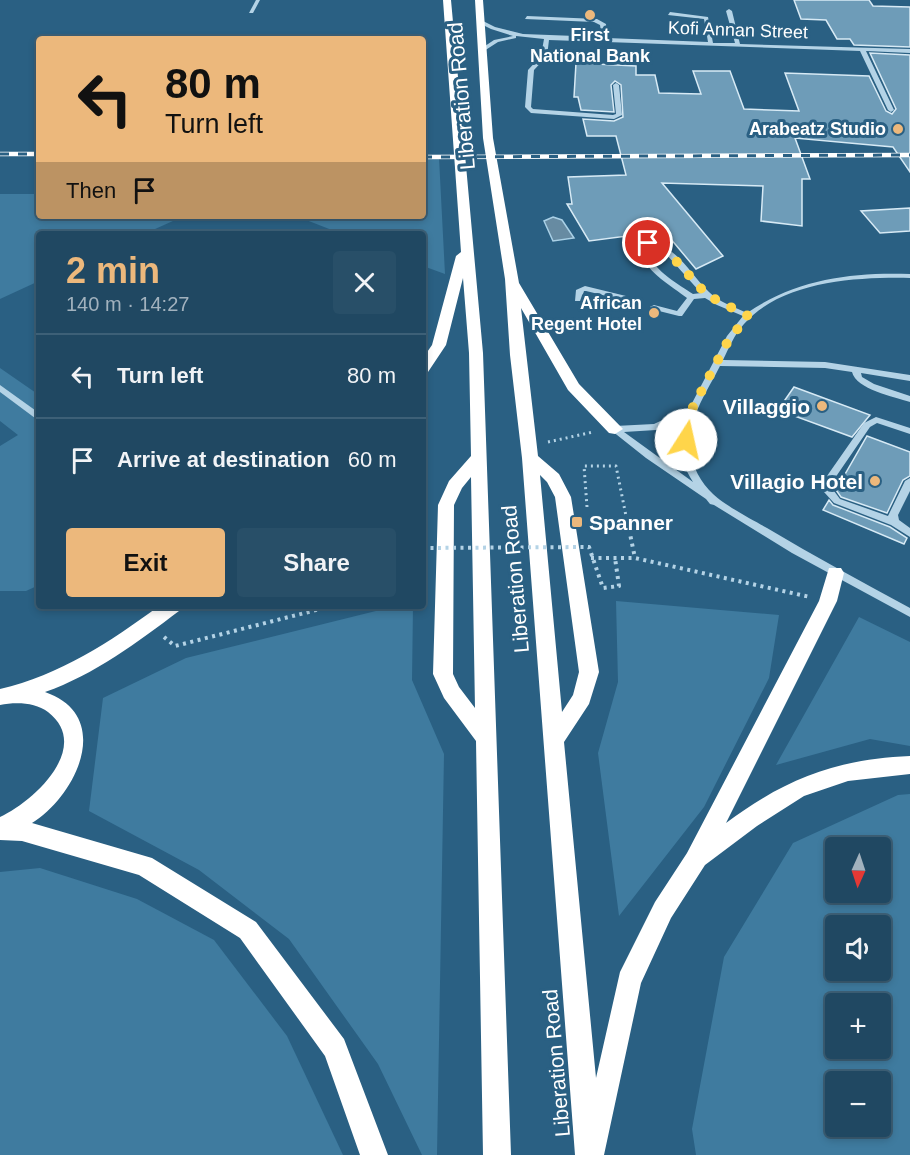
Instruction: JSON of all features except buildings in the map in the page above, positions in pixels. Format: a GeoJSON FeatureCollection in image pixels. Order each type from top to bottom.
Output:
{"type":"FeatureCollection","features":[{"type":"Feature","properties":{"kind":"highway","name":"Liberation Road"},"geometry":{"type":"LineString","coordinates":[[447,0],[455,71],[465,246],[476,353],[488,741],[497,1155]]}},
{"type":"Feature","properties":{"kind":"highway","name":"Liberation Road"},"geometry":{"type":"LineString","coordinates":[[479,0],[488,138],[512,279],[530,458],[590,1155]]}},
{"type":"Feature","properties":{"kind":"highway"},"geometry":{"type":"LineString","coordinates":[[426,364],[439,345],[465,246]]}},
{"type":"Feature","properties":{"kind":"highway"},"geometry":{"type":"LineString","coordinates":[[512,279],[573,387],[615,429]]}},
{"type":"Feature","properties":{"kind":"highway"},"geometry":{"type":"LineString","coordinates":[[478,458],[455,485],[446,505],[443,674],[451,692],[488,741]]}},
{"type":"Feature","properties":{"kind":"highway"},"geometry":{"type":"LineString","coordinates":[[530,458],[553,478],[563,497],[589,672],[582,698],[554,740]]}},
{"type":"Feature","properties":{"kind":"highway"},"geometry":{"type":"LineString","coordinates":[[590,1155],[629,981],[663,910],[695,861],[828,601],[835,573]]}},
{"type":"Feature","properties":{"kind":"highway"},"geometry":{"type":"LineString","coordinates":[[9,695],[60,676],[149,624],[168,609]]}},
{"type":"Feature","properties":{"kind":"highway"},"geometry":{"type":"LineString","coordinates":[[0,829],[41,805],[62,779],[74,749],[72,731],[65,715],[53,705],[9,695]]}},
{"type":"Feature","properties":{"kind":"highway"},"geometry":{"type":"LineString","coordinates":[[695,861],[774,799],[811,780],[852,769],[910,765]]}},
{"type":"Feature","properties":{"kind":"highway"},"geometry":{"type":"LineString","coordinates":[[0,829],[22,831],[144,866],[248,930],[335,1048],[375,1155]]}},
{"type":"Feature","properties":{"kind":"street"},"geometry":{"type":"LineString","coordinates":[[251,12],[258,0]]}},
{"type":"Feature","properties":{"kind":"street"},"geometry":{"type":"LineString","coordinates":[[729,11],[738,45]]}},
{"type":"Feature","properties":{"kind":"street"},"geometry":{"type":"LineString","coordinates":[[670,14],[704,17],[711,44]]}},
{"type":"Feature","properties":{"kind":"street"},"geometry":{"type":"LineString","coordinates":[[527,18],[594,20],[603,24],[606,39]]}},
{"type":"Feature","properties":{"kind":"street"},"geometry":{"type":"LineString","coordinates":[[580,20],[581,38]]}},
{"type":"Feature","properties":{"kind":"street","name":"Kofi Annan Street"},"geometry":{"type":"LineString","coordinates":[[479,21],[496,31],[529,35],[910,51]]}},
{"type":"Feature","properties":{"kind":"street","name":"Kofi Annan Street"},"geometry":{"type":"LineString","coordinates":[[482,50],[496,41],[529,35]]}},
{"type":"Feature","properties":{"kind":"street"},"geometry":{"type":"LineString","coordinates":[[548,36],[544,56],[531,70],[528,107],[531,111],[553,115],[614,117],[619,114],[616,85]]}},
{"type":"Feature","properties":{"kind":"street"},"geometry":{"type":"LineString","coordinates":[[862,49],[891,110]]}},
{"type":"Feature","properties":{"kind":"street"},"geometry":{"type":"LineString","coordinates":[[707,295],[691,297],[663,278],[644,254],[644,245],[648,243],[660,245],[707,295],[748,316]]}},
{"type":"Feature","properties":{"kind":"street"},"geometry":{"type":"LineString","coordinates":[[713,502],[691,470],[686,440],[692,409],[728,341],[748,316],[777,298],[842,277],[878,274],[910,276]]}},
{"type":"Feature","properties":{"kind":"street"},"geometry":{"type":"LineString","coordinates":[[578,299],[580,290],[585,288],[623,298]]}},
{"type":"Feature","properties":{"kind":"street"},"geometry":{"type":"LineString","coordinates":[[654,307],[679,314],[691,297]]}},
{"type":"Feature","properties":{"kind":"street"},"geometry":{"type":"LineString","coordinates":[[717,363],[825,365],[910,378]]}},
{"type":"Feature","properties":{"kind":"street"},"geometry":{"type":"LineString","coordinates":[[856,370],[858,378],[871,386],[910,399]]}},
{"type":"Feature","properties":{"kind":"street"},"geometry":{"type":"LineString","coordinates":[[0,388],[36,416]]}},
{"type":"Feature","properties":{"kind":"street"},"geometry":{"type":"LineString","coordinates":[[615,429],[656,427],[692,409]]}},
{"type":"Feature","properties":{"kind":"street"},"geometry":{"type":"LineString","coordinates":[[910,430],[876,420],[867,425],[830,478],[829,492],[837,501],[895,522],[910,533]]}},
{"type":"Feature","properties":{"kind":"street"},"geometry":{"type":"LineString","coordinates":[[615,429],[660,465],[713,502],[835,573],[910,613]]}},
{"type":"Feature","properties":{"kind":"street"},"geometry":{"type":"LineString","coordinates":[[895,522],[893,515],[910,481]]}},
{"type":"Feature","properties":{"kind":"path"},"geometry":{"type":"LineString","coordinates":[[552,450],[548,445],[550,439],[615,429]]}},
{"type":"Feature","properties":{"kind":"path"},"geometry":{"type":"LineString","coordinates":[[587,512],[584,466],[616,466],[635,558]]}},
{"type":"Feature","properties":{"kind":"path"},"geometry":{"type":"LineString","coordinates":[[588,536],[589,547],[603,588],[619,586],[615,558]]}},
{"type":"Feature","properties":{"kind":"path"},"geometry":{"type":"LineString","coordinates":[[576,545],[577,557]]}},
{"type":"Feature","properties":{"kind":"path"},"geometry":{"type":"LineString","coordinates":[[426,548],[589,547]]}},
{"type":"Feature","properties":{"kind":"path"},"geometry":{"type":"LineString","coordinates":[[587,557],[635,558],[828,601]]}},
{"type":"Feature","properties":{"kind":"path"},"geometry":{"type":"LineString","coordinates":[[149,624],[175,646],[320,609]]}},
{"type":"Feature","properties":{"kind":"shaded area"},"geometry":{"type":"Polygon","coordinates":[[[426,158],[439,158],[445,274],[426,267],[426,231],[334,231],[304,219],[426,219],[426,158]]]}},
{"type":"Feature","properties":{"kind":"shaded area"},"geometry":{"type":"Polygon","coordinates":[[[0,194],[36,194],[36,219],[177,219],[151,231],[36,231],[36,282],[0,299],[0,194]]]}},
{"type":"Feature","properties":{"kind":"shaded area"},"geometry":{"type":"Polygon","coordinates":[[[553,217],[562,220],[574,238],[553,241],[544,221],[553,217]]]}},
{"type":"Feature","properties":{"kind":"shaded area"},"geometry":{"type":"Polygon","coordinates":[[[0,368],[36,393],[36,586],[26,591],[0,591],[0,446],[18,435],[0,421],[0,368]]]}},
{"type":"Feature","properties":{"kind":"shaded area"},"geometry":{"type":"Polygon","coordinates":[[[616,601],[779,615],[769,678],[704,807],[619,916],[598,753],[618,682],[616,601]]]}},
{"type":"Feature","properties":{"kind":"shaded area"},"geometry":{"type":"Polygon","coordinates":[[[384,609],[413,609],[412,680],[444,754],[437,1155],[422,1155],[378,1064],[289,939],[199,870],[89,811],[103,698],[186,658],[384,609]]]}},
{"type":"Feature","properties":{"kind":"shaded area"},"geometry":{"type":"Polygon","coordinates":[[[859,617],[910,642],[910,746],[870,739],[776,765],[859,617]]]}},
{"type":"Feature","properties":{"kind":"shaded area"},"geometry":{"type":"Polygon","coordinates":[[[910,794],[910,1155],[696,1155],[692,1129],[724,957],[793,843],[898,795],[910,794]]]}},
{"type":"Feature","properties":{"kind":"shaded area"},"geometry":{"type":"Polygon","coordinates":[[[40,868],[137,899],[214,940],[287,1036],[343,1155],[0,1155],[0,872],[40,868]]]}},
{"type":"Feature","properties":{"kind":"railway"},"geometry":{"type":"LineString","coordinates":[[0,154],[36,154]]}},
{"type":"Feature","properties":{"kind":"railway"},"geometry":{"type":"LineString","coordinates":[[426,157],[910,155]]}},
{"type":"Feature","properties":{"kind":"place","name":"First National Bank"},"geometry":{"type":"Point","coordinates":[590,15]}},
{"type":"Feature","properties":{"kind":"place","name":"Arabeatz Studio"},"geometry":{"type":"Point","coordinates":[898,129]}},
{"type":"Feature","properties":{"kind":"place","name":"African Regent Hotel"},"geometry":{"type":"Point","coordinates":[654,313]}},
{"type":"Feature","properties":{"kind":"place","name":"Villaggio"},"geometry":{"type":"Point","coordinates":[822,406]}},
{"type":"Feature","properties":{"kind":"place","name":"Villagio Hotel"},"geometry":{"type":"Point","coordinates":[875,481]}},
{"type":"Feature","properties":{"kind":"place","name":"Spanner"},"geometry":{"type":"Point","coordinates":[577,522]}},
{"type":"Feature","properties":{"kind":"route"},"geometry":{"type":"LineString","coordinates":[[648,243],[660,245],[666,250],[707,295],[748,316],[728,341],[692,409],[686,440]]}}]}
